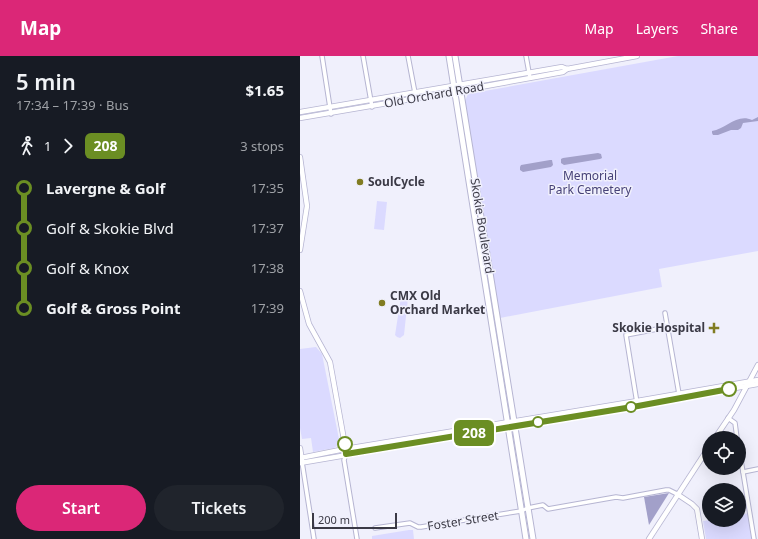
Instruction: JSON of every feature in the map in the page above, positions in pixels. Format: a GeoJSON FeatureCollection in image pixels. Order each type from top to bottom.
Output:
{"type":"FeatureCollection","features":[{"type":"Feature","properties":{"kind":"main road","name":"Skokie Boulevard"},"geometry":{"type":"LineString","coordinates":[[449,56],[526,539]]}},
{"type":"Feature","properties":{"kind":"main road","name":"Skokie Boulevard"},"geometry":{"type":"LineString","coordinates":[[456,56],[533,539]]}},
{"type":"Feature","properties":{"kind":"main road","name":"Old Orchard Road"},"geometry":{"type":"LineString","coordinates":[[300,118],[372,107],[562,68],[637,56]]}},
{"type":"Feature","properties":{"kind":"main road","name":"Old Orchard Road"},"geometry":{"type":"LineString","coordinates":[[300,112],[415,93],[454,89]]}},
{"type":"Feature","properties":{"kind":"main road"},"geometry":{"type":"LineString","coordinates":[[300,157],[307,206],[300,250]]}},
{"type":"Feature","properties":{"kind":"main road"},"geometry":{"type":"LineString","coordinates":[[300,292],[309,324],[330,362],[346,452]]}},
{"type":"Feature","properties":{"kind":"main road"},"geometry":{"type":"LineString","coordinates":[[720,431],[758,365]]}},
{"type":"Feature","properties":{"kind":"main road"},"geometry":{"type":"LineString","coordinates":[[301,460],[747,384],[758,380]]}},
{"type":"Feature","properties":{"kind":"main road"},"geometry":{"type":"LineString","coordinates":[[637,403],[679,394],[747,384],[758,384]]}},
{"type":"Feature","properties":{"kind":"main road"},"geometry":{"type":"LineString","coordinates":[[300,448],[301,460]]}},
{"type":"Feature","properties":{"kind":"main road"},"geometry":{"type":"LineString","coordinates":[[301,460],[338,456],[346,452]]}},
{"type":"Feature","properties":{"kind":"main road"},"geometry":{"type":"LineString","coordinates":[[649,539],[702,457]]}},
{"type":"Feature","properties":{"kind":"main road"},"geometry":{"type":"LineString","coordinates":[[677,494],[697,509],[702,539]]}},
{"type":"Feature","properties":{"kind":"street"},"geometry":{"type":"LineString","coordinates":[[322,56],[331,114]]}},
{"type":"Feature","properties":{"kind":"street"},"geometry":{"type":"LineString","coordinates":[[363,56],[372,107]]}},
{"type":"Feature","properties":{"kind":"street"},"geometry":{"type":"LineString","coordinates":[[408,56],[415,93]]}},
{"type":"Feature","properties":{"kind":"street"},"geometry":{"type":"LineString","coordinates":[[526,56],[530,75]]}},
{"type":"Feature","properties":{"kind":"street"},"geometry":{"type":"LineString","coordinates":[[665,313],[679,394]]}},
{"type":"Feature","properties":{"kind":"street"},"geometry":{"type":"LineString","coordinates":[[637,403],[626,335],[668,327]]}},
{"type":"Feature","properties":{"kind":"street"},"geometry":{"type":"LineString","coordinates":[[728,418],[735,423],[736,431]]}},
{"type":"Feature","properties":{"kind":"street"},"geometry":{"type":"LineString","coordinates":[[346,452],[344,460],[357,539],[353,539]]}},
{"type":"Feature","properties":{"kind":"street"},"geometry":{"type":"LineString","coordinates":[[338,456],[344,460]]}},
{"type":"Feature","properties":{"kind":"street"},"geometry":{"type":"LineString","coordinates":[[301,460],[314,539]]}},
{"type":"Feature","properties":{"kind":"street"},"geometry":{"type":"LineString","coordinates":[[746,471],[758,469]]}},
{"type":"Feature","properties":{"kind":"street"},"geometry":{"type":"LineString","coordinates":[[743,475],[754,539]]}},
{"type":"Feature","properties":{"kind":"street"},"geometry":{"type":"LineString","coordinates":[[528,508],[543,505],[548,509],[666,490],[670,490],[677,494]]}},
{"type":"Feature","properties":{"kind":"street","name":"Foster Street"},"geometry":{"type":"LineString","coordinates":[[375,528],[410,523],[419,528],[521,511],[528,508]]}},
{"type":"Feature","properties":{"kind":"green space","name":"Memorial Park Cemetery"},"geometry":{"type":"Polygon","coordinates":[[[678,56],[758,56],[758,251],[659,269],[662,287],[500,318],[465,101],[468,94],[678,56]]]}},
{"type":"Feature","properties":{"kind":"green space"},"geometry":{"type":"Polygon","coordinates":[[[377,201],[387,202],[384,230],[374,229],[377,201]]]}},
{"type":"Feature","properties":{"kind":"green space"},"geometry":{"type":"Polygon","coordinates":[[[401,297],[408,298],[404,335],[400,338],[395,335],[401,297]]]}},
{"type":"Feature","properties":{"kind":"green space"},"geometry":{"type":"Polygon","coordinates":[[[316,347],[322,354],[340,444],[334,448],[313,452],[311,438],[302,439],[300,428],[300,349],[316,347]]]}},
{"type":"Feature","properties":{"kind":"green space"},"geometry":{"type":"Polygon","coordinates":[[[749,513],[753,539],[706,539],[704,527],[746,527],[746,514],[749,513]]]}},
{"type":"Feature","properties":{"kind":"green space"},"geometry":{"type":"Polygon","coordinates":[[[413,530],[414,539],[372,539],[372,536],[413,530]]]}},
{"type":"Feature","properties":{"kind":"shaded area"},"geometry":{"type":"Polygon","coordinates":[[[758,117],[758,121],[743,123],[741,128],[738,130],[731,130],[718,135],[713,135],[712,133],[712,131],[741,118],[752,120],[758,117]]]}},
{"type":"Feature","properties":{"kind":"shaded area"},"geometry":{"type":"Polygon","coordinates":[[[598,153],[601,154],[602,158],[564,165],[561,163],[561,159],[563,158],[598,153]]]}},
{"type":"Feature","properties":{"kind":"shaded area"},"geometry":{"type":"Polygon","coordinates":[[[552,160],[553,165],[551,167],[523,172],[520,170],[521,165],[552,160]]]}},
{"type":"Feature","properties":{"kind":"shaded area"},"geometry":{"type":"Polygon","coordinates":[[[669,493],[649,525],[644,497],[669,493]]]}},
{"type":"Feature","properties":{"kind":"bus line","name":"208"},"geometry":{"type":"LineString","coordinates":[[345,444],[346,454],[638,406],[729,389]]}},
{"type":"Feature","properties":{"kind":"place","name":"SoulCycle"},"geometry":{"type":"Point","coordinates":[360,182]}},
{"type":"Feature","properties":{"kind":"place","name":"CMX Old Orchard Market"},"geometry":{"type":"Point","coordinates":[382,303]}},
{"type":"Feature","properties":{"kind":"place","name":"Skokie Hospital"},"geometry":{"type":"Point","coordinates":[714,328]}}]}
